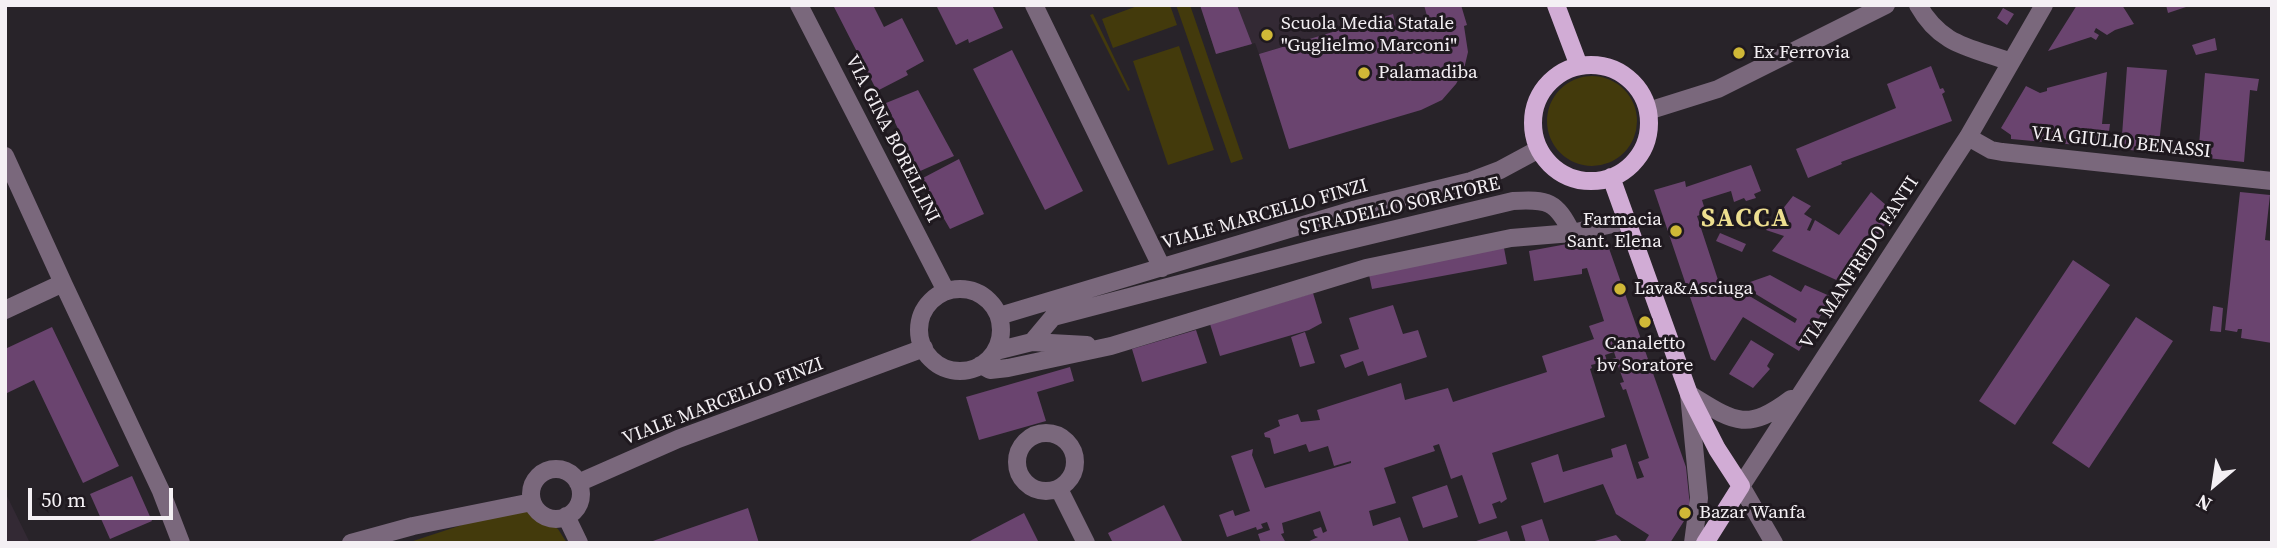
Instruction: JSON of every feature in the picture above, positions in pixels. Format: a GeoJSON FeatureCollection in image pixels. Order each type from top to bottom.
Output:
{"type":"FeatureCollection","features":[{"type":"Feature","properties":{"kind":"main road"},"geometry":{"type":"LineString","coordinates":[[1556,5],[1579,66]]}},
{"type":"Feature","properties":{"kind":"main road"},"geometry":{"type":"LineString","coordinates":[[1579,66],[1606,67],[1618,72],[1638,89],[1648,111],[1649,123],[1644,146],[1631,165],[1611,177],[1599,180],[1575,178],[1554,167],[1539,149],[1534,130],[1537,102],[1544,89],[1554,78],[1579,66]]}},
{"type":"Feature","properties":{"kind":"main road"},"geometry":{"type":"LineString","coordinates":[[1611,177],[1689,394],[1717,449],[1741,486],[1705,543]]}},
{"type":"Feature","properties":{"kind":"street","name":"VIA GINA BORELLINI"},"geometry":{"type":"LineString","coordinates":[[799,5],[947,291]]}},
{"type":"Feature","properties":{"kind":"street"},"geometry":{"type":"LineString","coordinates":[[1034,5],[1162,268]]}},
{"type":"Feature","properties":{"kind":"street"},"geometry":{"type":"LineString","coordinates":[[1648,111],[1718,89],[1886,5]]}},
{"type":"Feature","properties":{"kind":"street"},"geometry":{"type":"LineString","coordinates":[[1918,5],[1931,26],[1945,38],[2011,62]]}},
{"type":"Feature","properties":{"kind":"street","name":"VIA MANFREDO FANTI"},"geometry":{"type":"LineString","coordinates":[[1741,486],[1968,137],[2044,5]]}},
{"type":"Feature","properties":{"kind":"street","name":"VIA GIULIO BENASSI"},"geometry":{"type":"LineString","coordinates":[[1968,137],[1991,150],[2002,152],[2272,181]]}},
{"type":"Feature","properties":{"kind":"street","name":"VIALE MARCELLO FINZI"},"geometry":{"type":"LineString","coordinates":[[999,316],[1353,210],[1471,181],[1500,170],[1539,149]]}},
{"type":"Feature","properties":{"kind":"street"},"geometry":{"type":"LineString","coordinates":[[5,156],[160,491],[181,543]]}},
{"type":"Feature","properties":{"kind":"street","name":"STRADELLO SORATORE"},"geometry":{"type":"LineString","coordinates":[[1032,342],[1053,317],[1321,247],[1513,201],[1550,203],[1564,216],[1572,233]]}},
{"type":"Feature","properties":{"kind":"street"},"geometry":{"type":"LineString","coordinates":[[981,365],[990,370],[1008,368],[1111,346],[1366,268],[1511,238],[1572,233],[1626,221]]}},
{"type":"Feature","properties":{"kind":"street"},"geometry":{"type":"LineString","coordinates":[[5,310],[63,283]]}},
{"type":"Feature","properties":{"kind":"street"},"geometry":{"type":"LineString","coordinates":[[963,288],[975,291],[985,297],[999,316],[1000,340],[996,351],[981,365],[961,371],[951,370],[933,360],[924,348],[919,332],[923,311],[930,301],[947,291],[963,288]]}},
{"type":"Feature","properties":{"kind":"street"},"geometry":{"type":"LineString","coordinates":[[996,351],[1032,342],[1111,346]]}},
{"type":"Feature","properties":{"kind":"street","name":"VIALE MARCELLO FINZI"},"geometry":{"type":"LineString","coordinates":[[578,483],[678,439],[924,348]]}},
{"type":"Feature","properties":{"kind":"street"},"geometry":{"type":"LineString","coordinates":[[1689,394],[1725,416],[1751,421],[1774,412],[1801,391]]}},
{"type":"Feature","properties":{"kind":"street"},"geometry":{"type":"LineString","coordinates":[[1689,394],[1699,498],[1693,543]]}},
{"type":"Feature","properties":{"kind":"street"},"geometry":{"type":"LineString","coordinates":[[559,469],[573,476],[578,483],[580,498],[572,512],[566,516],[550,518],[542,514],[532,502],[532,485],[543,472],[559,469]]}},
{"type":"Feature","properties":{"kind":"street"},"geometry":{"type":"LineString","coordinates":[[1741,486],[1774,543]]}},
{"type":"Feature","properties":{"kind":"street"},"geometry":{"type":"LineString","coordinates":[[1059,489],[1086,543]]}},
{"type":"Feature","properties":{"kind":"street"},"geometry":{"type":"LineString","coordinates":[[351,543],[413,526],[532,502]]}},
{"type":"Feature","properties":{"kind":"street"},"geometry":{"type":"LineString","coordinates":[[566,516],[579,543]]}},
{"type":"Feature","properties":{"kind":"shaded area"},"geometry":{"type":"Polygon","coordinates":[[[1140,5],[1170,5],[1177,25],[1113,48],[1102,19],[1140,5]]]}},
{"type":"Feature","properties":{"kind":"shaded area"},"geometry":{"type":"Polygon","coordinates":[[[1176,5],[1190,5],[1243,159],[1231,163],[1176,5]]]}},
{"type":"Feature","properties":{"kind":"shaded area","name":"Scuola Media Statale \"Guglielmo Marconi\""},"geometry":{"type":"Polygon","coordinates":[[[1200,5],[1461,6],[1396,27],[1392,14],[1259,54],[1255,43],[1216,54],[1200,5]]]}},
{"type":"Feature","properties":{"kind":"shaded area"},"geometry":{"type":"Polygon","coordinates":[[[1093,14],[1130,90],[1128,91],[1090,15],[1093,14]]]}},
{"type":"Feature","properties":{"kind":"shaded area"},"geometry":{"type":"Polygon","coordinates":[[[1179,46],[1214,150],[1168,165],[1133,61],[1179,46]]]}},
{"type":"Feature","properties":{"kind":"shaded area"},"geometry":{"type":"Polygon","coordinates":[[[1592,76],[1609,80],[1624,89],[1633,104],[1637,121],[1633,138],[1624,153],[1609,162],[1592,166],[1575,162],[1560,153],[1551,138],[1547,121],[1551,104],[1560,89],[1575,80],[1592,76]]]}},
{"type":"Feature","properties":{"kind":"shaded area"},"geometry":{"type":"Polygon","coordinates":[[[5,492],[30,543],[5,543],[5,492]]]}},
{"type":"Feature","properties":{"kind":"shaded area"},"geometry":{"type":"Polygon","coordinates":[[[523,505],[558,529],[567,543],[407,543],[523,505]]]}},
{"type":"Feature","properties":{"kind":"building"},"geometry":{"type":"Polygon","coordinates":[[[833,5],[873,5],[884,27],[902,18],[924,61],[906,71],[908,75],[877,91],[833,5]]]}},
{"type":"Feature","properties":{"kind":"building"},"geometry":{"type":"Polygon","coordinates":[[[936,5],[992,5],[1003,28],[969,43],[968,39],[956,45],[936,5]]]}},
{"type":"Feature","properties":{"kind":"building"},"geometry":{"type":"Polygon","coordinates":[[[1200,5],[1237,5],[1252,44],[1216,54],[1200,5]]]}},
{"type":"Feature","properties":{"kind":"building","name":"Palamadiba"},"geometry":{"type":"Polygon","coordinates":[[[1424,5],[1461,5],[1467,25],[1464,26],[1468,52],[1464,69],[1456,84],[1442,100],[1421,110],[1289,149],[1259,54],[1393,14],[1396,27],[1427,16],[1424,5]]]}},
{"type":"Feature","properties":{"kind":"building"},"geometry":{"type":"Polygon","coordinates":[[[2077,5],[2122,5],[2134,24],[2107,35],[2096,28],[2094,32],[2099,35],[2096,40],[2091,37],[2048,51],[2077,5]]]}},
{"type":"Feature","properties":{"kind":"building"},"geometry":{"type":"Polygon","coordinates":[[[2166,5],[2189,5],[2189,6],[2168,13],[2166,5]]]}},
{"type":"Feature","properties":{"kind":"building"},"geometry":{"type":"Polygon","coordinates":[[[2003,8],[2014,14],[2007,25],[1997,18],[2003,8]]]}},
{"type":"Feature","properties":{"kind":"building"},"geometry":{"type":"Polygon","coordinates":[[[2215,38],[2217,50],[2196,55],[2192,45],[2215,38]]]}},
{"type":"Feature","properties":{"kind":"building"},"geometry":{"type":"Polygon","coordinates":[[[1012,50],[1083,191],[1045,210],[973,69],[1012,50]]]}},
{"type":"Feature","properties":{"kind":"building"},"geometry":{"type":"Polygon","coordinates":[[[1931,66],[1940,89],[1943,88],[1945,92],[1942,94],[1952,121],[1841,162],[1842,164],[1808,178],[1796,149],[1896,108],[1887,84],[1931,66]]]}},
{"type":"Feature","properties":{"kind":"building"},"geometry":{"type":"Polygon","coordinates":[[[2127,67],[2167,70],[2158,153],[2121,149],[2127,67]]]}},
{"type":"Feature","properties":{"kind":"building"},"geometry":{"type":"Polygon","coordinates":[[[2107,72],[2102,124],[2110,124],[2108,139],[2101,138],[2100,147],[2011,139],[2011,135],[2001,128],[2026,86],[2040,93],[2047,91],[2047,88],[2107,72]]]}},
{"type":"Feature","properties":{"kind":"building"},"geometry":{"type":"Polygon","coordinates":[[[2205,73],[2259,79],[2257,91],[2250,90],[2244,162],[2198,157],[2205,73]]]}},
{"type":"Feature","properties":{"kind":"building"},"geometry":{"type":"Polygon","coordinates":[[[918,90],[954,156],[918,172],[886,103],[918,90]]]}},
{"type":"Feature","properties":{"kind":"building"},"geometry":{"type":"Polygon","coordinates":[[[959,159],[984,214],[950,229],[921,179],[959,159]]]}},
{"type":"Feature","properties":{"kind":"building"},"geometry":{"type":"Polygon","coordinates":[[[1751,165],[1761,191],[1754,194],[1756,198],[1746,201],[1744,198],[1734,202],[1731,191],[1702,200],[1706,213],[1697,216],[1722,292],[1770,275],[1801,292],[1805,285],[1832,297],[1799,351],[1743,317],[1715,361],[1711,359],[1654,190],[1685,181],[1686,187],[1751,165]],[[1749,290],[1746,294],[1795,323],[1797,319],[1749,290]]]}},
{"type":"Feature","properties":{"kind":"building"},"geometry":{"type":"Polygon","coordinates":[[[1871,192],[1894,212],[1843,283],[1772,251],[1784,236],[1766,230],[1793,196],[1811,206],[1804,214],[1812,219],[1807,230],[1810,231],[1815,220],[1839,235],[1871,192]]]}},
{"type":"Feature","properties":{"kind":"building"},"geometry":{"type":"Polygon","coordinates":[[[2240,192],[2270,195],[2265,240],[2272,241],[2272,343],[2241,338],[2242,329],[2237,332],[2225,330],[2240,192]]]}},
{"type":"Feature","properties":{"kind":"building"},"geometry":{"type":"Polygon","coordinates":[[[1720,233],[1746,244],[1742,252],[1716,241],[1720,233]]]}},
{"type":"Feature","properties":{"kind":"building"},"geometry":{"type":"Polygon","coordinates":[[[1605,237],[1686,467],[1690,506],[1670,543],[1644,543],[1649,535],[1616,514],[1603,484],[1544,503],[1531,463],[1558,454],[1563,472],[1613,457],[1611,449],[1626,444],[1637,479],[1644,477],[1638,462],[1649,458],[1626,389],[1623,390],[1620,383],[1624,382],[1618,366],[1614,367],[1614,352],[1605,355],[1607,361],[1591,365],[1590,369],[1605,417],[1492,453],[1507,499],[1492,504],[1497,518],[1479,524],[1462,475],[1451,479],[1439,444],[1433,446],[1435,451],[1384,468],[1396,503],[1369,511],[1373,526],[1400,517],[1409,542],[1305,543],[1318,537],[1313,530],[1321,527],[1323,533],[1327,531],[1320,511],[1282,523],[1284,533],[1281,534],[1286,543],[1261,543],[1258,534],[1270,530],[1267,522],[1261,524],[1263,528],[1257,530],[1256,527],[1227,537],[1219,515],[1233,510],[1235,516],[1250,511],[1231,456],[1253,449],[1252,455],[1265,488],[1351,463],[1334,466],[1328,446],[1309,452],[1306,444],[1274,454],[1270,438],[1265,437],[1264,433],[1280,426],[1278,420],[1298,414],[1301,422],[1320,420],[1317,410],[1401,383],[1405,400],[1448,388],[1453,402],[1547,372],[1542,356],[1594,339],[1589,326],[1604,321],[1587,268],[1582,269],[1582,274],[1534,281],[1529,251],[1605,237]]]}},
{"type":"Feature","properties":{"kind":"building"},"geometry":{"type":"Polygon","coordinates":[[[1504,248],[1507,264],[1372,289],[1368,270],[1504,248]]]}},
{"type":"Feature","properties":{"kind":"building"},"geometry":{"type":"Polygon","coordinates":[[[2073,260],[2110,285],[2015,425],[1979,401],[2073,260]]]}},
{"type":"Feature","properties":{"kind":"building"},"geometry":{"type":"Polygon","coordinates":[[[1313,293],[1322,323],[1309,330],[1220,356],[1210,324],[1313,293]]]}},
{"type":"Feature","properties":{"kind":"building"},"geometry":{"type":"Polygon","coordinates":[[[1393,305],[1403,334],[1418,330],[1427,357],[1368,376],[1363,361],[1345,368],[1340,355],[1359,349],[1349,318],[1393,305]]]}},
{"type":"Feature","properties":{"kind":"building"},"geometry":{"type":"Polygon","coordinates":[[[2213,306],[2223,308],[2221,332],[2210,331],[2213,306]]]}},
{"type":"Feature","properties":{"kind":"building"},"geometry":{"type":"Polygon","coordinates":[[[2136,317],[2173,341],[2089,468],[2052,443],[2136,317]]]}},
{"type":"Feature","properties":{"kind":"building"},"geometry":{"type":"Polygon","coordinates":[[[52,327],[119,466],[83,483],[34,380],[5,394],[5,349],[52,327]]]}},
{"type":"Feature","properties":{"kind":"building"},"geometry":{"type":"Polygon","coordinates":[[[1196,330],[1207,363],[1142,382],[1132,349],[1196,330]]]}},
{"type":"Feature","properties":{"kind":"building"},"geometry":{"type":"Polygon","coordinates":[[[1305,332],[1315,363],[1300,367],[1291,337],[1305,332]]]}},
{"type":"Feature","properties":{"kind":"building"},"geometry":{"type":"Polygon","coordinates":[[[1751,340],[1774,354],[1767,366],[1770,369],[1753,388],[1729,374],[1751,340]]]}},
{"type":"Feature","properties":{"kind":"building"},"geometry":{"type":"Polygon","coordinates":[[[1070,367],[1074,381],[1037,392],[1046,421],[979,440],[966,397],[1070,367]]]}},
{"type":"Feature","properties":{"kind":"building"},"geometry":{"type":"Polygon","coordinates":[[[132,476],[152,521],[110,539],[90,494],[132,476]]]}},
{"type":"Feature","properties":{"kind":"building"},"geometry":{"type":"Polygon","coordinates":[[[1447,485],[1458,517],[1423,528],[1412,497],[1447,485]]]}},
{"type":"Feature","properties":{"kind":"building"},"geometry":{"type":"Polygon","coordinates":[[[1164,505],[1183,543],[1113,543],[1108,533],[1164,505]]]}},
{"type":"Feature","properties":{"kind":"building"},"geometry":{"type":"Polygon","coordinates":[[[748,508],[759,543],[650,543],[650,542],[748,508]]]}},
{"type":"Feature","properties":{"kind":"building"},"geometry":{"type":"Polygon","coordinates":[[[1024,513],[1039,543],[966,543],[1024,513]]]}},
{"type":"Feature","properties":{"kind":"building"},"geometry":{"type":"Polygon","coordinates":[[[1542,519],[1550,543],[1526,543],[1521,526],[1542,519]]]}},
{"type":"Feature","properties":{"kind":"building"},"geometry":{"type":"Polygon","coordinates":[[[1507,531],[1511,543],[1473,543],[1473,542],[1507,531]]]}},
{"type":"Feature","properties":{"kind":"building"},"geometry":{"type":"Polygon","coordinates":[[[1616,535],[1623,543],[1591,543],[1591,542],[1616,535]]]}},
{"type":"Feature","properties":{"kind":"place","name":"Scuola Media Statale \"Guglielmo Marconi\""},"geometry":{"type":"Point","coordinates":[1267,35]}},
{"type":"Feature","properties":{"kind":"place","name":"Ex Ferrovia"},"geometry":{"type":"Point","coordinates":[1739,53]}},
{"type":"Feature","properties":{"kind":"place","name":"Palamadiba"},"geometry":{"type":"Point","coordinates":[1364,73]}},
{"type":"Feature","properties":{"kind":"place","name":"Farmacia Sant. Elena"},"geometry":{"type":"Point","coordinates":[1676,231]}},
{"type":"Feature","properties":{"kind":"place","name":"Lava&Asciuga"},"geometry":{"type":"Point","coordinates":[1620,289]}},
{"type":"Feature","properties":{"kind":"place","name":"Canaletto bv Soratore"},"geometry":{"type":"Point","coordinates":[1645,322]}},
{"type":"Feature","properties":{"kind":"place","name":"Bazar Wanfa"},"geometry":{"type":"Point","coordinates":[1685,513]}},
{"type":"Feature","properties":{"kind":"district","name":"SACCA"},"geometry":{"type":"Point","coordinates":[1746,219]}}]}
